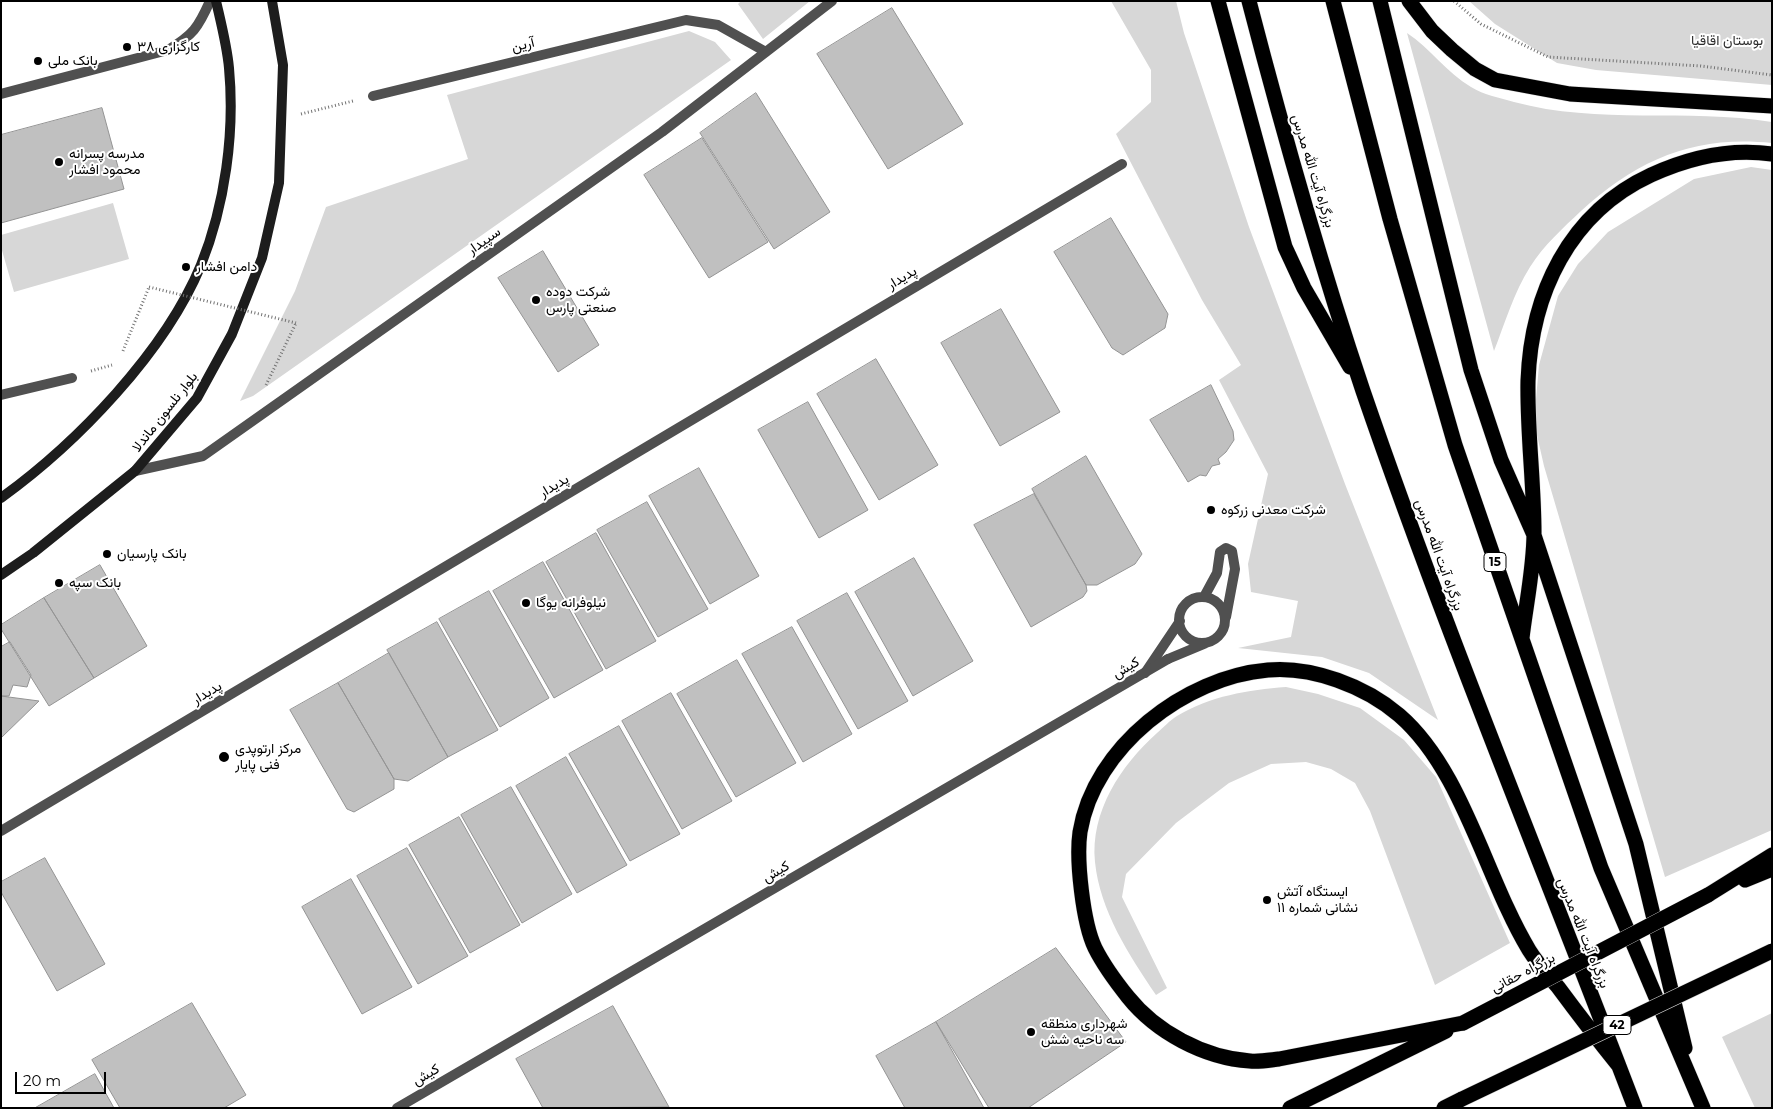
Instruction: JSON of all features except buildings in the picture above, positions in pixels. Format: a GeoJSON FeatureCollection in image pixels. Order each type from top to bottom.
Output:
{"type":"FeatureCollection","features":[{"type":"Feature","properties":{"kind":"highway"},"geometry":{"type":"LineString","coordinates":[[1218,1],[1285,247],[1304,288],[1362,389]]}},
{"type":"Feature","properties":{"kind":"highway","name":"بزرگراه آیت الله مدرس"},"geometry":{"type":"LineString","coordinates":[[1249,1],[1283,133],[1362,389],[1418,548],[1507,785],[1635,1108]]}},
{"type":"Feature","properties":{"kind":"highway","name":"15"},"geometry":{"type":"LineString","coordinates":[[1333,1],[1390,219],[1455,445],[1601,868],[1703,1108]]}},
{"type":"Feature","properties":{"kind":"highway"},"geometry":{"type":"LineString","coordinates":[[1380,1],[1472,370],[1501,460],[1534,535],[1636,844],[1694,1086]]}},
{"type":"Feature","properties":{"kind":"highway"},"geometry":{"type":"LineString","coordinates":[[1409,1],[1432,31],[1452,50],[1475,69],[1495,80],[1570,94],[1772,106]]}},
{"type":"Feature","properties":{"kind":"highway"},"geometry":{"type":"LineString","coordinates":[[1522,642],[1534,535],[1528,381],[1533,342],[1548,280],[1571,239],[1600,206],[1636,182],[1678,162],[1713,155],[1759,152],[1772,154]]}},
{"type":"Feature","properties":{"kind":"highway"},"geometry":{"type":"LineString","coordinates":[[1463,1022],[1279,1060],[1250,1061],[1192,1045],[1158,1028],[1137,1008],[1112,977],[1094,946],[1085,916],[1080,869],[1080,833],[1091,799],[1106,768],[1123,743],[1144,724],[1177,702],[1236,675],[1261,671],[1300,670],[1338,680],[1379,700],[1414,730],[1433,752],[1454,788],[1486,864],[1529,951],[1619,1066]]}},
{"type":"Feature","properties":{"kind":"highway"},"geometry":{"type":"LineString","coordinates":[[1708,895],[1772,855]]}},
{"type":"Feature","properties":{"kind":"highway","name":"بزرگراه حقانی"},"geometry":{"type":"LineString","coordinates":[[1290,1108],[1463,1022],[1708,895],[1772,869]]}},
{"type":"Feature","properties":{"kind":"highway","name":"42"},"geometry":{"type":"LineString","coordinates":[[1444,1108],[1459,1103],[1772,951]]}},
{"type":"Feature","properties":{"kind":"main road"},"geometry":{"type":"LineString","coordinates":[[1,498],[84,427],[125,385],[178,309],[200,267],[217,210],[226,163],[230,115],[229,68],[216,1]]}},
{"type":"Feature","properties":{"kind":"main road","name":"بلوار نلسون ماندلا"},"geometry":{"type":"LineString","coordinates":[[1,575],[33,553],[135,470],[197,398],[232,334],[262,258],[279,183],[283,65],[272,1]]}},
{"type":"Feature","properties":{"kind":"street"},"geometry":{"type":"LineString","coordinates":[[1,94],[168,50],[189,38],[201,22],[210,1]]}},
{"type":"Feature","properties":{"kind":"street","name":"سپیدار"},"geometry":{"type":"LineString","coordinates":[[135,470],[203,456],[662,132],[832,1]]}},
{"type":"Feature","properties":{"kind":"street","name":"آرین"},"geometry":{"type":"LineString","coordinates":[[373,96],[686,20],[718,25],[766,52]]}},
{"type":"Feature","properties":{"kind":"street","name":"پدیدار"},"geometry":{"type":"LineString","coordinates":[[1,831],[1122,164]]}},
{"type":"Feature","properties":{"kind":"street"},"geometry":{"type":"LineString","coordinates":[[1,395],[72,378]]}},
{"type":"Feature","properties":{"kind":"street"},"geometry":{"type":"LineString","coordinates":[[1204,597],[1216,572],[1220,552],[1226,548],[1232,551],[1235,569],[1225,628],[1219,637],[1199,644],[1182,633],[1180,614],[1193,598],[1204,597],[1213,599],[1220,604],[1226,617]]}},
{"type":"Feature","properties":{"kind":"street"},"geometry":{"type":"LineString","coordinates":[[1145,673],[1180,621]]}},
{"type":"Feature","properties":{"kind":"street","name":"کیش"},"geometry":{"type":"LineString","coordinates":[[397,1108],[1168,659],[1206,643]]}},
{"type":"Feature","properties":{"kind":"path"},"geometry":{"type":"LineString","coordinates":[[1454,1],[1480,24],[1548,57],[1701,66],[1772,75]]}},
{"type":"Feature","properties":{"kind":"path"},"geometry":{"type":"LineString","coordinates":[[282,120],[373,96]]}},
{"type":"Feature","properties":{"kind":"path"},"geometry":{"type":"LineString","coordinates":[[121,355],[149,287],[296,323],[264,391]]}},
{"type":"Feature","properties":{"kind":"green space"},"geometry":{"type":"Polygon","coordinates":[[[741,1],[810,1],[763,39],[738,4],[741,1]]]}},
{"type":"Feature","properties":{"kind":"green space"},"geometry":{"type":"Polygon","coordinates":[[[1111,1],[1176,1],[1184,33],[1249,227],[1345,484],[1438,720],[1369,673],[1322,657],[1238,648],[1291,637],[1298,601],[1251,592],[1248,564],[1268,474],[1219,380],[1241,365],[1202,300],[1116,134],[1151,102],[1151,70],[1111,1]]]}},
{"type":"Feature","properties":{"kind":"green space","name":"بوستان اقاقیا"},"geometry":{"type":"Polygon","coordinates":[[[1469,1],[1772,1],[1772,85],[1596,70],[1557,63],[1495,24],[1469,1]]]}},
{"type":"Feature","properties":{"kind":"green space"},"geometry":{"type":"Polygon","coordinates":[[[689,31],[715,42],[731,60],[253,396],[240,401],[295,291],[326,207],[468,159],[447,95],[689,31]]]}},
{"type":"Feature","properties":{"kind":"green space"},"geometry":{"type":"Polygon","coordinates":[[[1407,33],[1462,81],[1476,90],[1492,96],[1546,109],[1578,113],[1707,116],[1772,122],[1772,143],[1744,141],[1718,143],[1693,147],[1669,154],[1624,177],[1602,193],[1561,230],[1535,259],[1519,287],[1494,351],[1407,33]]]}},
{"type":"Feature","properties":{"kind":"green space"},"geometry":{"type":"Polygon","coordinates":[[[1751,167],[1772,170],[1772,830],[1665,877],[1544,466],[1534,422],[1539,365],[1558,296],[1578,264],[1608,232],[1694,179],[1751,167]]]}},
{"type":"Feature","properties":{"kind":"green space"},"geometry":{"type":"Polygon","coordinates":[[[113,203],[129,259],[14,292],[1,247],[1,235],[113,203]]]}},
{"type":"Feature","properties":{"kind":"green space"},"geometry":{"type":"Polygon","coordinates":[[[1286,687],[1318,694],[1360,708],[1404,740],[1436,777],[1510,943],[1435,985],[1370,811],[1355,783],[1331,769],[1306,762],[1271,764],[1229,783],[1176,823],[1126,874],[1122,897],[1167,988],[1156,995],[1117,932],[1103,898],[1095,862],[1095,843],[1103,808],[1120,775],[1131,760],[1174,718],[1203,703],[1230,695],[1286,687]]]}},
{"type":"Feature","properties":{"kind":"green space"},"geometry":{"type":"Polygon","coordinates":[[[1772,1013],[1772,1108],[1755,1108],[1722,1037],[1772,1013]]]}},
{"type":"Feature","properties":{"kind":"place","name":"کارگزاری ۳۸"},"geometry":{"type":"Point","coordinates":[127,47]}},
{"type":"Feature","properties":{"kind":"place","name":"بانک ملی"},"geometry":{"type":"Point","coordinates":[38,61]}},
{"type":"Feature","properties":{"kind":"place","name":"مدرسه پسرانه محمود افشار"},"geometry":{"type":"Point","coordinates":[59,162]}},
{"type":"Feature","properties":{"kind":"place","name":"دامن افشار"},"geometry":{"type":"Point","coordinates":[186,267]}},
{"type":"Feature","properties":{"kind":"place","name":"شرکت دوده صنعتی پارس"},"geometry":{"type":"Point","coordinates":[536,300]}},
{"type":"Feature","properties":{"kind":"place","name":"شرکت معدنی زرکوه"},"geometry":{"type":"Point","coordinates":[1211,510]}},
{"type":"Feature","properties":{"kind":"place","name":"بانک پارسیان"},"geometry":{"type":"Point","coordinates":[107,554]}},
{"type":"Feature","properties":{"kind":"place","name":"بانک سپه"},"geometry":{"type":"Point","coordinates":[59,583]}},
{"type":"Feature","properties":{"kind":"place","name":"نیلوفرانه یوگا"},"geometry":{"type":"Point","coordinates":[526,603]}},
{"type":"Feature","properties":{"kind":"place","name":"مرکز ارتوپدی فنی پایار"},"geometry":{"type":"Point","coordinates":[224,757]}},
{"type":"Feature","properties":{"kind":"place","name":"ایستگاه آتش نشانی شماره ۱۱"},"geometry":{"type":"Point","coordinates":[1267,900]}},
{"type":"Feature","properties":{"kind":"place","name":"شهرداری منطقه سه ناحیه شش"},"geometry":{"type":"Point","coordinates":[1031,1032]}}]}
